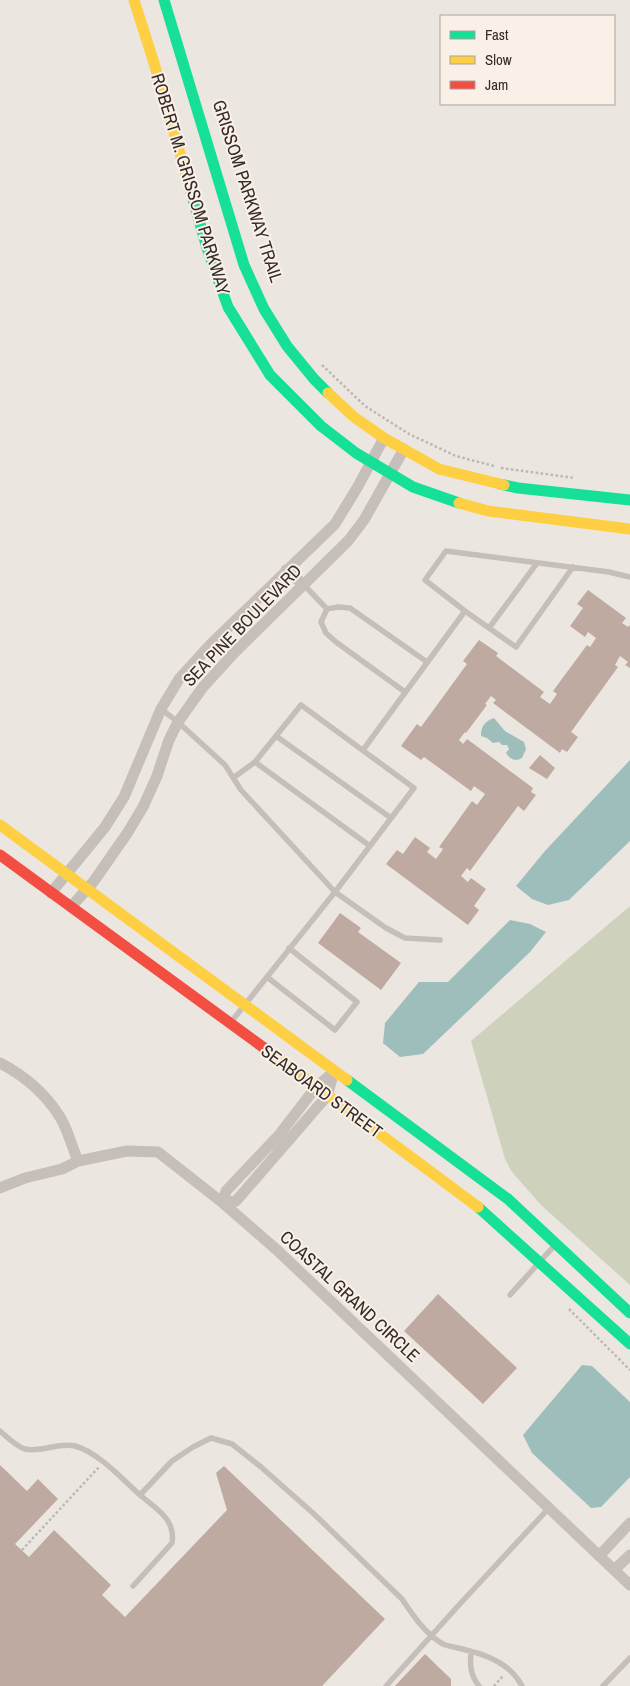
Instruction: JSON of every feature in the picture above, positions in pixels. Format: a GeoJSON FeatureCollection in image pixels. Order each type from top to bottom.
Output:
{"type":"FeatureCollection","features":[{"type":"Feature","properties":{"kind":"street","name":"ROBERT M. GRISSOM PARKWAY"},"geometry":{"type":"LineString","coordinates":[[134,0],[207,248],[228,307],[270,375],[321,426],[356,453],[391,475],[421,490],[488,511],[630,529]]}},
{"type":"Feature","properties":{"kind":"street","name":"ROBERT M. GRISSOM PARKWAY"},"geometry":{"type":"LineString","coordinates":[[164,0],[244,265],[264,309],[287,346],[314,379],[354,417],[384,438],[439,469],[518,488],[630,500]]}},
{"type":"Feature","properties":{"kind":"street","name":"SEA PINE BOULEVARD"},"geometry":{"type":"LineString","coordinates":[[51,892],[105,828],[124,797],[161,709],[179,679],[210,645],[335,524],[358,488],[384,438]]}},
{"type":"Feature","properties":{"kind":"street","name":"SEA PINE BOULEVARD"},"geometry":{"type":"LineString","coordinates":[[71,907],[124,839],[143,807],[178,722],[203,687],[235,652],[348,541],[364,520],[404,449]]}},
{"type":"Feature","properties":{"kind":"street"},"geometry":{"type":"LineString","coordinates":[[286,570],[304,585]]}},
{"type":"Feature","properties":{"kind":"street","name":"SEABOARD STREET"},"geometry":{"type":"LineString","coordinates":[[0,825],[508,1199],[630,1313]]}},
{"type":"Feature","properties":{"kind":"street","name":"SEABOARD STREET"},"geometry":{"type":"LineString","coordinates":[[0,855],[471,1200],[630,1344]]}},
{"type":"Feature","properties":{"kind":"street"},"geometry":{"type":"LineString","coordinates":[[0,1063],[14,1070],[42,1093],[61,1118],[78,1161]]}},
{"type":"Feature","properties":{"kind":"street"},"geometry":{"type":"LineString","coordinates":[[334,1072],[327,1096],[236,1201],[223,1204],[226,1191],[279,1136],[316,1087],[334,1072]]}},
{"type":"Feature","properties":{"kind":"street","name":"COASTAL GRAND CIRCLE"},"geometry":{"type":"LineString","coordinates":[[0,1188],[25,1178],[62,1169],[78,1161],[127,1151],[158,1152],[277,1250],[630,1585]]}},
{"type":"Feature","properties":{"kind":"street"},"geometry":{"type":"LineString","coordinates":[[599,1556],[630,1523]]}},
{"type":"Feature","properties":{"kind":"street"},"geometry":{"type":"LineString","coordinates":[[614,1570],[630,1555]]}},
{"type":"Feature","properties":{"kind":"lane"},"geometry":{"type":"LineString","coordinates":[[573,567],[516,647],[425,580],[446,551],[573,567],[609,572],[630,578]]}},
{"type":"Feature","properties":{"kind":"lane"},"geometry":{"type":"LineString","coordinates":[[489,628],[537,563]]}},
{"type":"Feature","properties":{"kind":"lane"},"geometry":{"type":"LineString","coordinates":[[304,585],[327,609]]}},
{"type":"Feature","properties":{"kind":"lane"},"geometry":{"type":"LineString","coordinates":[[327,609],[338,607],[350,608],[428,662]]}},
{"type":"Feature","properties":{"kind":"lane"},"geometry":{"type":"LineString","coordinates":[[327,609],[321,622],[326,632],[336,642],[405,692]]}},
{"type":"Feature","properties":{"kind":"lane"},"geometry":{"type":"LineString","coordinates":[[363,750],[465,611]]}},
{"type":"Feature","properties":{"kind":"lane"},"geometry":{"type":"LineString","coordinates":[[230,1023],[336,892],[414,788],[301,704],[255,762],[233,778]]}},
{"type":"Feature","properties":{"kind":"lane"},"geometry":{"type":"LineString","coordinates":[[161,709],[225,765],[241,790],[336,892],[386,928],[405,938],[440,940]]}},
{"type":"Feature","properties":{"kind":"lane"},"geometry":{"type":"LineString","coordinates":[[276,736],[391,818]]}},
{"type":"Feature","properties":{"kind":"lane"},"geometry":{"type":"LineString","coordinates":[[255,762],[370,846]]}},
{"type":"Feature","properties":{"kind":"lane"},"geometry":{"type":"LineString","coordinates":[[267,978],[335,1030],[357,1002],[289,948]]}},
{"type":"Feature","properties":{"kind":"lane"},"geometry":{"type":"LineString","coordinates":[[510,1295],[556,1244]]}},
{"type":"Feature","properties":{"kind":"lane"},"geometry":{"type":"LineString","coordinates":[[0,1431],[24,1449],[34,1450],[64,1444],[77,1446],[88,1451],[168,1520],[173,1535],[172,1543],[133,1586]]}},
{"type":"Feature","properties":{"kind":"lane"},"geometry":{"type":"LineString","coordinates":[[140,1495],[172,1461],[193,1447],[211,1438],[232,1444],[262,1467],[314,1514],[402,1599],[410,1612],[432,1635],[444,1644],[499,1661],[522,1686]]}},
{"type":"Feature","properties":{"kind":"lane"},"geometry":{"type":"LineString","coordinates":[[386,1686],[549,1508]]}},
{"type":"Feature","properties":{"kind":"lane"},"geometry":{"type":"LineString","coordinates":[[471,1651],[470,1670],[474,1681],[479,1686]]}},
{"type":"Feature","properties":{"kind":"lane"},"geometry":{"type":"LineString","coordinates":[[603,1686],[630,1658]]}},
{"type":"Feature","properties":{"kind":"path"},"geometry":{"type":"LineString","coordinates":[[320,362],[365,406],[409,434],[456,456],[500,468],[583,480]]}},
{"type":"Feature","properties":{"kind":"path"},"geometry":{"type":"LineString","coordinates":[[22,1550],[103,1462]]}},
{"type":"Feature","properties":{"kind":"path"},"geometry":{"type":"LineString","coordinates":[[494,1686],[509,1670]]}},
{"type":"Feature","properties":{"kind":"green space"},"geometry":{"type":"Polygon","coordinates":[[[630,906],[630,1285],[541,1205],[512,1172],[505,1159],[471,1041],[630,906]]]}},
{"type":"Feature","properties":{"kind":"water"},"geometry":{"type":"Polygon","coordinates":[[[494,718],[505,731],[524,742],[526,749],[522,758],[515,760],[511,758],[506,753],[509,749],[507,745],[502,745],[499,742],[493,743],[481,736],[484,724],[494,718]]]}},
{"type":"Feature","properties":{"kind":"water"},"geometry":{"type":"Polygon","coordinates":[[[630,760],[630,841],[569,900],[548,905],[532,899],[516,886],[545,851],[630,760]]]}},
{"type":"Feature","properties":{"kind":"water"},"geometry":{"type":"Polygon","coordinates":[[[510,920],[530,924],[546,932],[530,952],[423,1054],[400,1057],[383,1043],[385,1023],[419,982],[448,982],[510,920]]]}},
{"type":"Feature","properties":{"kind":"water"},"geometry":{"type":"Polygon","coordinates":[[[582,1365],[592,1366],[630,1402],[630,1477],[601,1507],[591,1508],[532,1453],[523,1435],[582,1365]]]}},
{"type":"Feature","properties":{"kind":"building"},"geometry":{"type":"Polygon","coordinates":[[[588,590],[626,618],[622,623],[628,627],[630,625],[630,668],[625,665],[628,662],[620,656],[615,665],[618,667],[571,732],[578,737],[567,752],[562,749],[560,753],[493,703],[496,700],[491,696],[485,704],[487,705],[459,740],[463,744],[467,739],[533,788],[531,792],[536,795],[524,811],[518,806],[470,871],[467,868],[461,876],[468,882],[471,878],[486,889],[474,906],[479,910],[468,925],[386,864],[397,850],[403,854],[415,837],[430,848],[427,852],[436,859],[443,849],[439,847],[472,801],[477,805],[485,794],[474,786],[471,791],[424,757],[421,760],[401,746],[417,724],[421,727],[467,664],[463,661],[479,640],[498,653],[496,656],[544,692],[540,697],[550,704],[557,694],[553,691],[587,645],[590,647],[596,638],[588,632],[585,637],[570,626],[583,608],[577,604],[588,590]]]}},
{"type":"Feature","properties":{"kind":"building"},"geometry":{"type":"Polygon","coordinates":[[[540,755],[555,768],[547,779],[529,768],[540,755]]]}},
{"type":"Feature","properties":{"kind":"building"},"geometry":{"type":"Polygon","coordinates":[[[340,913],[361,928],[358,932],[401,963],[381,990],[318,943],[340,913]]]}},
{"type":"Feature","properties":{"kind":"building"},"geometry":{"type":"Polygon","coordinates":[[[438,1294],[517,1368],[483,1404],[404,1331],[438,1294]]]}},
{"type":"Feature","properties":{"kind":"building"},"geometry":{"type":"Polygon","coordinates":[[[0,1465],[27,1491],[38,1479],[58,1499],[15,1544],[29,1557],[54,1530],[111,1585],[102,1595],[125,1617],[227,1510],[216,1473],[224,1466],[385,1619],[322,1686],[0,1686],[0,1465]]]}},
{"type":"Feature","properties":{"kind":"building"},"geometry":{"type":"Polygon","coordinates":[[[425,1654],[451,1679],[451,1686],[395,1686],[425,1654]]]}},
{"type":"Feature","properties":{"kind":"traffic: fast"},"geometry":{"type":"LineString","coordinates":[[164,0],[244,265],[264,309],[287,346],[328,393]]}},
{"type":"Feature","properties":{"kind":"traffic: fast"},"geometry":{"type":"LineString","coordinates":[[191,192],[207,248],[228,307],[270,375],[321,426],[356,453],[413,487],[459,503]]}},
{"type":"Feature","properties":{"kind":"traffic: fast"},"geometry":{"type":"LineString","coordinates":[[504,485],[630,500]]}},
{"type":"Feature","properties":{"kind":"traffic: fast"},"geometry":{"type":"LineString","coordinates":[[347,1080],[508,1199],[630,1313]]}},
{"type":"Feature","properties":{"kind":"traffic: fast"},"geometry":{"type":"LineString","coordinates":[[478,1207],[630,1344]]}},
{"type":"Feature","properties":{"kind":"traffic: slow"},"geometry":{"type":"LineString","coordinates":[[134,0],[191,192]]}},
{"type":"Feature","properties":{"kind":"traffic: slow"},"geometry":{"type":"LineString","coordinates":[[328,393],[354,417],[384,438],[439,469],[504,485]]}},
{"type":"Feature","properties":{"kind":"traffic: slow"},"geometry":{"type":"LineString","coordinates":[[459,503],[488,511],[630,529]]}},
{"type":"Feature","properties":{"kind":"traffic: slow"},"geometry":{"type":"LineString","coordinates":[[0,825],[347,1080]]}},
{"type":"Feature","properties":{"kind":"traffic: slow"},"geometry":{"type":"LineString","coordinates":[[271,1053],[478,1207]]}},
{"type":"Feature","properties":{"kind":"traffic: jam"},"geometry":{"type":"LineString","coordinates":[[0,855],[271,1053]]}}]}
